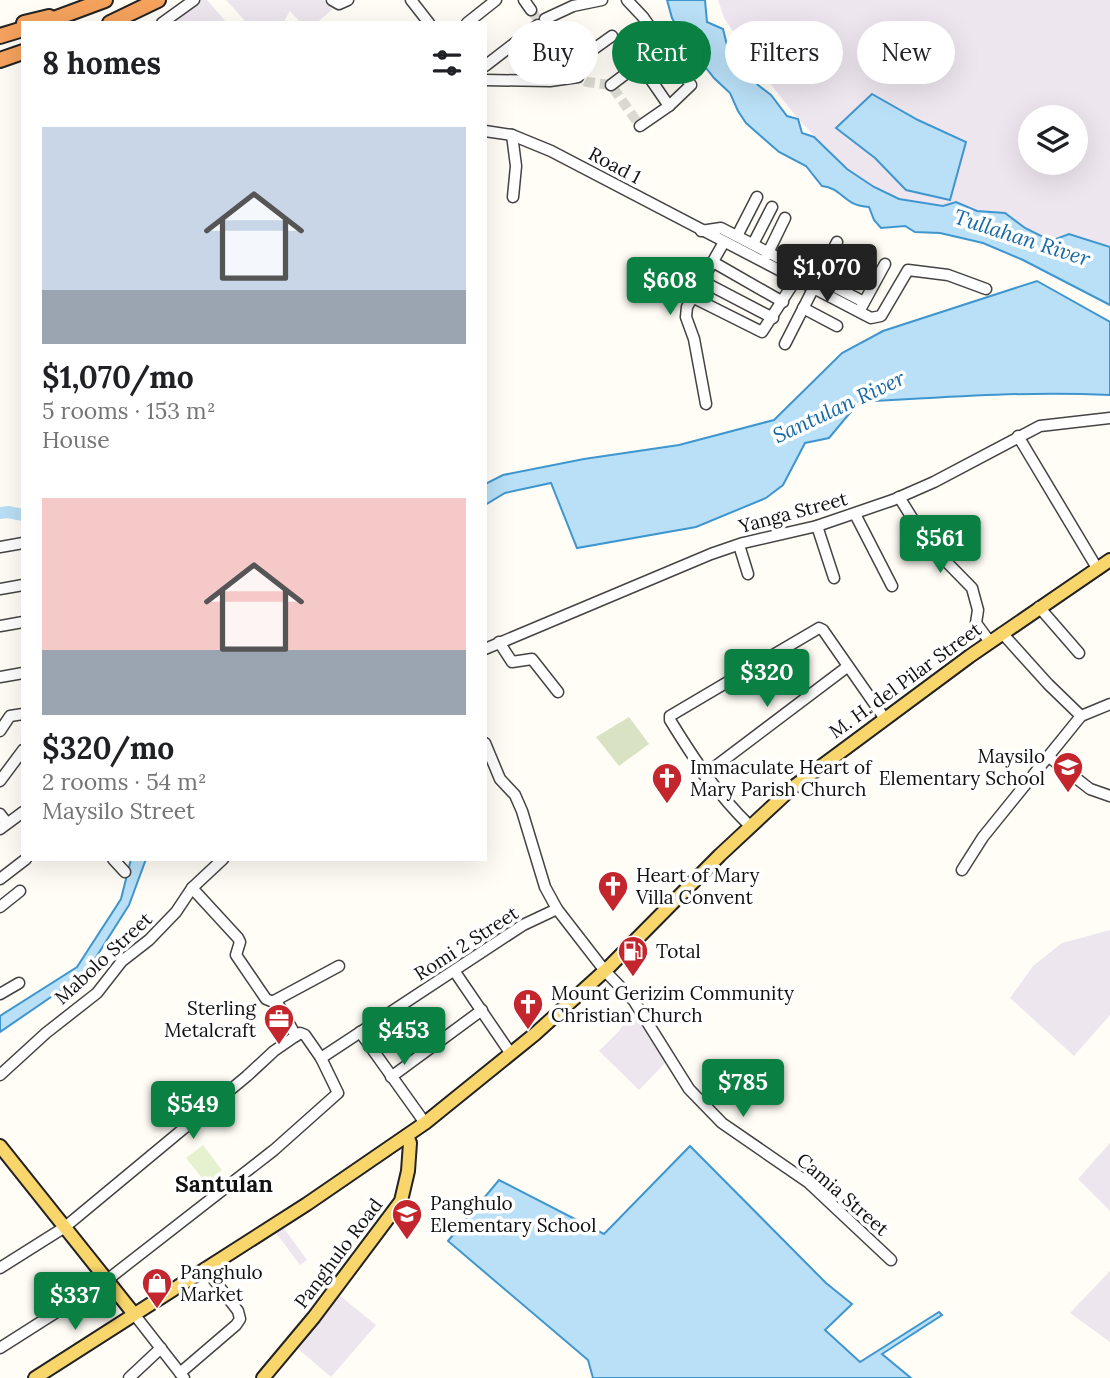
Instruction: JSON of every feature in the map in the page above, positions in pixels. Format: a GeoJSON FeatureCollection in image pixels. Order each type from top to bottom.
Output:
{"type":"FeatureCollection","features":[{"type":"Feature","properties":{"kind":"highway"},"geometry":{"type":"LineString","coordinates":[[49,21],[105,0]]}},
{"type":"Feature","properties":{"kind":"highway"},"geometry":{"type":"LineString","coordinates":[[114,21],[158,0]]}},
{"type":"Feature","properties":{"kind":"highway"},"geometry":{"type":"LineString","coordinates":[[33,21],[88,8]]}},
{"type":"Feature","properties":{"kind":"highway"},"geometry":{"type":"LineString","coordinates":[[0,29],[21,24]]}},
{"type":"Feature","properties":{"kind":"highway"},"geometry":{"type":"LineString","coordinates":[[0,36],[21,30]]}},
{"type":"Feature","properties":{"kind":"highway"},"geometry":{"type":"LineString","coordinates":[[0,51],[21,46]]}},
{"type":"Feature","properties":{"kind":"highway"},"geometry":{"type":"LineString","coordinates":[[0,60],[21,53]]}},
{"type":"Feature","properties":{"kind":"main road","name":"M. H. del Pilar Street"},"geometry":{"type":"LineString","coordinates":[[35,1378],[307,1204],[425,1123],[511,1054],[605,971],[792,788],[1002,633],[1110,560]]}},
{"type":"Feature","properties":{"kind":"main road","name":"Panghulo Road"},"geometry":{"type":"LineString","coordinates":[[263,1378],[314,1317],[401,1201],[408,1171],[410,1143],[407,1136]]}},
{"type":"Feature","properties":{"kind":"main road"},"geometry":{"type":"LineString","coordinates":[[0,1146],[134,1314]]}},
{"type":"Feature","properties":{"kind":"street"},"geometry":{"type":"LineString","coordinates":[[165,21],[194,0]]}},
{"type":"Feature","properties":{"kind":"street"},"geometry":{"type":"LineString","coordinates":[[332,0],[339,4],[348,0]]}},
{"type":"Feature","properties":{"kind":"street"},"geometry":{"type":"LineString","coordinates":[[470,21],[496,0]]}},
{"type":"Feature","properties":{"kind":"street"},"geometry":{"type":"LineString","coordinates":[[524,0],[531,9]]}},
{"type":"Feature","properties":{"kind":"street"},"geometry":{"type":"LineString","coordinates":[[487,64],[541,22],[573,6],[602,0]]}},
{"type":"Feature","properties":{"kind":"street"},"geometry":{"type":"LineString","coordinates":[[627,0],[646,21]]}},
{"type":"Feature","properties":{"kind":"street"},"geometry":{"type":"LineString","coordinates":[[418,2],[428,21]]}},
{"type":"Feature","properties":{"kind":"street"},"geometry":{"type":"LineString","coordinates":[[487,80],[550,81],[575,72],[591,51],[612,36]]}},
{"type":"Feature","properties":{"kind":"street"},"geometry":{"type":"LineString","coordinates":[[653,84],[668,106]]}},
{"type":"Feature","properties":{"kind":"street"},"geometry":{"type":"LineString","coordinates":[[640,126],[668,106],[690,84]]}},
{"type":"Feature","properties":{"kind":"street","name":"Road 1"},"geometry":{"type":"LineString","coordinates":[[487,131],[512,135],[551,151],[701,231],[766,257]]}},
{"type":"Feature","properties":{"kind":"street"},"geometry":{"type":"LineString","coordinates":[[512,135],[516,166],[513,197]]}},
{"type":"Feature","properties":{"kind":"street"},"geometry":{"type":"LineString","coordinates":[[737,236],[757,197]]}},
{"type":"Feature","properties":{"kind":"street"},"geometry":{"type":"LineString","coordinates":[[753,244],[772,206]]}},
{"type":"Feature","properties":{"kind":"street"},"geometry":{"type":"LineString","coordinates":[[766,257],[785,218]]}},
{"type":"Feature","properties":{"kind":"street"},"geometry":{"type":"LineString","coordinates":[[701,231],[721,228],[753,244],[796,279],[816,283]]}},
{"type":"Feature","properties":{"kind":"street"},"geometry":{"type":"LineString","coordinates":[[706,404],[694,339],[685,317],[692,297],[724,242]]}},
{"type":"Feature","properties":{"kind":"street"},"geometry":{"type":"LineString","coordinates":[[785,344],[837,242]]}},
{"type":"Feature","properties":{"kind":"street"},"geometry":{"type":"LineString","coordinates":[[766,257],[862,307],[871,318],[879,317],[908,270],[947,275],[986,289]]}},
{"type":"Feature","properties":{"kind":"street"},"geometry":{"type":"LineString","coordinates":[[713,262],[783,302]]}},
{"type":"Feature","properties":{"kind":"street"},"geometry":{"type":"LineString","coordinates":[[862,307],[885,264]]}},
{"type":"Feature","properties":{"kind":"street"},"geometry":{"type":"LineString","coordinates":[[692,297],[760,332],[765,331],[796,279]]}},
{"type":"Feature","properties":{"kind":"street"},"geometry":{"type":"LineString","coordinates":[[702,281],[773,318]]}},
{"type":"Feature","properties":{"kind":"street"},"geometry":{"type":"LineString","coordinates":[[803,308],[837,326]]}},
{"type":"Feature","properties":{"kind":"street","name":"Yanga Street"},"geometry":{"type":"LineString","coordinates":[[487,648],[654,576],[738,545],[817,526],[899,497],[934,482],[1040,426],[1110,418]]}},
{"type":"Feature","properties":{"kind":"street"},"geometry":{"type":"LineString","coordinates":[[1018,436],[1097,568]]}},
{"type":"Feature","properties":{"kind":"street"},"geometry":{"type":"LineString","coordinates":[[899,497],[927,542],[972,588],[978,610],[976,623],[990,642]]}},
{"type":"Feature","properties":{"kind":"street"},"geometry":{"type":"LineString","coordinates":[[855,514],[892,586]]}},
{"type":"Feature","properties":{"kind":"street"},"geometry":{"type":"LineString","coordinates":[[817,526],[834,578]]}},
{"type":"Feature","properties":{"kind":"street"},"geometry":{"type":"LineString","coordinates":[[0,547],[21,543]]}},
{"type":"Feature","properties":{"kind":"street"},"geometry":{"type":"LineString","coordinates":[[738,545],[748,574]]}},
{"type":"Feature","properties":{"kind":"street"},"geometry":{"type":"LineString","coordinates":[[0,589],[21,585]]}},
{"type":"Feature","properties":{"kind":"street"},"geometry":{"type":"LineString","coordinates":[[1039,607],[1079,653]]}},
{"type":"Feature","properties":{"kind":"street"},"geometry":{"type":"LineString","coordinates":[[0,626],[21,622]]}},
{"type":"Feature","properties":{"kind":"street"},"geometry":{"type":"LineString","coordinates":[[750,827],[705,775],[670,716],[819,628],[823,629],[885,719]]}},
{"type":"Feature","properties":{"kind":"street"},"geometry":{"type":"LineString","coordinates":[[1002,633],[1081,716]]}},
{"type":"Feature","properties":{"kind":"street"},"geometry":{"type":"LineString","coordinates":[[499,642],[512,662],[532,659],[558,692]]}},
{"type":"Feature","properties":{"kind":"street"},"geometry":{"type":"LineString","coordinates":[[705,775],[847,667]]}},
{"type":"Feature","properties":{"kind":"street"},"geometry":{"type":"LineString","coordinates":[[0,677],[21,673]]}},
{"type":"Feature","properties":{"kind":"street"},"geometry":{"type":"LineString","coordinates":[[962,870],[983,837],[1081,716],[1110,704]]}},
{"type":"Feature","properties":{"kind":"street"},"geometry":{"type":"LineString","coordinates":[[0,731],[10,716],[21,714]]}},
{"type":"Feature","properties":{"kind":"street","name":"Camia Street"},"geometry":{"type":"LineString","coordinates":[[487,748],[500,779],[515,795],[522,811],[545,887],[557,909],[605,971],[635,1002],[689,1090],[722,1123],[809,1183],[891,1260]]}},
{"type":"Feature","properties":{"kind":"street"},"geometry":{"type":"LineString","coordinates":[[0,781],[21,753]]}},
{"type":"Feature","properties":{"kind":"street"},"geometry":{"type":"LineString","coordinates":[[1049,757],[1090,789],[1110,796]]}},
{"type":"Feature","properties":{"kind":"street"},"geometry":{"type":"LineString","coordinates":[[0,814],[3,826],[21,813]]}},
{"type":"Feature","properties":{"kind":"street"},"geometry":{"type":"LineString","coordinates":[[0,879],[23,861]]}},
{"type":"Feature","properties":{"kind":"street"},"geometry":{"type":"LineString","coordinates":[[115,861],[125,872]]}},
{"type":"Feature","properties":{"kind":"street","name":"Mabolo Street"},"geometry":{"type":"LineString","coordinates":[[0,1075],[46,1033],[97,993],[122,961],[149,940],[176,912],[192,888],[221,861]]}},
{"type":"Feature","properties":{"kind":"street"},"geometry":{"type":"LineString","coordinates":[[192,888],[238,938],[240,942],[236,955],[266,999],[274,1001],[339,966]]}},
{"type":"Feature","properties":{"kind":"street"},"geometry":{"type":"LineString","coordinates":[[0,907],[20,891]]}},
{"type":"Feature","properties":{"kind":"street","name":"Romi 2 Street"},"geometry":{"type":"LineString","coordinates":[[321,1058],[523,925],[557,909]]}},
{"type":"Feature","properties":{"kind":"street"},"geometry":{"type":"LineString","coordinates":[[454,972],[511,1054]]}},
{"type":"Feature","properties":{"kind":"street"},"geometry":{"type":"LineString","coordinates":[[0,994],[19,983]]}},
{"type":"Feature","properties":{"kind":"street"},"geometry":{"type":"LineString","coordinates":[[274,1001],[296,1036]]}},
{"type":"Feature","properties":{"kind":"street"},"geometry":{"type":"LineString","coordinates":[[391,1077],[482,1010]]}},
{"type":"Feature","properties":{"kind":"street"},"geometry":{"type":"LineString","coordinates":[[360,1032],[425,1123]]}},
{"type":"Feature","properties":{"kind":"street"},"geometry":{"type":"LineString","coordinates":[[0,1268],[65,1227],[274,1051],[296,1036],[305,1035],[321,1058],[338,1093],[274,1150],[107,1280],[0,1348]]}},
{"type":"Feature","properties":{"kind":"street"},"geometry":{"type":"LineString","coordinates":[[134,1314],[182,1375],[240,1319],[238,1311],[205,1268]]}},
{"type":"Feature","properties":{"kind":"street"},"geometry":{"type":"LineString","coordinates":[[130,1378],[161,1348]]}},
{"type":"Feature","properties":{"kind":"shaded area"},"geometry":{"type":"Polygon","coordinates":[[[200,0],[207,0],[225,21],[174,21],[200,0]]]}},
{"type":"Feature","properties":{"kind":"shaded area"},"geometry":{"type":"Polygon","coordinates":[[[226,0],[324,0],[332,10],[318,21],[299,21],[290,11],[284,21],[245,21],[226,0]]]}},
{"type":"Feature","properties":{"kind":"shaded area"},"geometry":{"type":"Polygon","coordinates":[[[718,0],[1110,0],[1110,247],[1051,241],[1025,228],[1004,213],[977,211],[956,202],[943,206],[899,199],[874,187],[847,169],[798,119],[771,84],[843,84],[843,21],[726,21],[718,0]]]}},
{"type":"Feature","properties":{"kind":"shaded area"},"geometry":{"type":"Polygon","coordinates":[[[1110,930],[1110,1015],[1074,1056],[1010,998],[1033,966],[1062,943],[1110,930]]]}},
{"type":"Feature","properties":{"kind":"shaded area"},"geometry":{"type":"Polygon","coordinates":[[[633,1010],[666,1062],[639,1090],[599,1051],[619,1031],[633,1010]]]}},
{"type":"Feature","properties":{"kind":"shaded area"},"geometry":{"type":"Polygon","coordinates":[[[1110,1143],[1110,1211],[1078,1179],[1110,1143]]]}},
{"type":"Feature","properties":{"kind":"shaded area"},"geometry":{"type":"Polygon","coordinates":[[[283,1227],[307,1260],[300,1265],[276,1233],[283,1227]]]}},
{"type":"Feature","properties":{"kind":"shaded area"},"geometry":{"type":"Polygon","coordinates":[[[1110,1271],[1110,1342],[1070,1313],[1110,1271]]]}},
{"type":"Feature","properties":{"kind":"shaded area"},"geometry":{"type":"Polygon","coordinates":[[[339,1295],[376,1325],[331,1377],[296,1347],[339,1295]]]}},
{"type":"Feature","properties":{"kind":"green space"},"geometry":{"type":"Polygon","coordinates":[[[629,717],[649,744],[619,766],[596,737],[629,717]]]}},
{"type":"Feature","properties":{"kind":"green space"},"geometry":{"type":"Polygon","coordinates":[[[203,1145],[222,1170],[206,1183],[186,1158],[203,1145]]]}},
{"type":"Feature","properties":{"kind":"water"},"geometry":{"type":"Polygon","coordinates":[[[667,0],[705,0],[707,21],[674,21],[667,0]]]}},
{"type":"Feature","properties":{"kind":"water","name":"Tullahan River"},"geometry":{"type":"Polygon","coordinates":[[[711,24],[723,29],[725,37],[725,84],[758,84],[771,95],[787,116],[798,119],[802,133],[814,137],[847,169],[874,187],[899,199],[943,206],[956,202],[977,211],[1005,213],[1025,228],[1051,241],[1069,234],[1110,247],[1110,305],[1023,260],[983,243],[940,233],[915,232],[905,226],[881,228],[874,220],[869,207],[854,204],[835,190],[822,186],[806,166],[779,152],[746,123],[730,93],[711,74],[711,24]]]}},
{"type":"Feature","properties":{"kind":"water"},"geometry":{"type":"Polygon","coordinates":[[[872,94],[918,120],[966,142],[950,200],[906,190],[875,158],[836,128],[872,94]]]}},
{"type":"Feature","properties":{"kind":"water","name":"Santulan River"},"geometry":{"type":"Polygon","coordinates":[[[1037,281],[1110,322],[1110,395],[1016,394],[859,402],[829,438],[805,443],[783,485],[766,498],[696,527],[577,548],[551,483],[505,493],[487,504],[487,483],[503,475],[584,459],[679,445],[774,420],[842,353],[883,331],[1037,281]]]}},
{"type":"Feature","properties":{"kind":"water"},"geometry":{"type":"Polygon","coordinates":[[[130,861],[145,861],[129,905],[86,973],[0,1032],[0,1016],[77,967],[121,899],[130,861]]]}},
{"type":"Feature","properties":{"kind":"water"},"geometry":{"type":"Polygon","coordinates":[[[690,1146],[826,1283],[852,1304],[825,1330],[860,1362],[939,1312],[942,1315],[882,1354],[911,1378],[593,1378],[588,1360],[448,1241],[499,1180],[604,1234],[690,1146]]]}},
{"type":"Feature","properties":{"kind":"waterway"},"geometry":{"type":"LineString","coordinates":[[0,513],[21,515]]}},
{"type":"Feature","properties":{"kind":"tunnel"},"geometry":{"type":"LineString","coordinates":[[531,10],[578,77],[587,82],[611,85],[640,126]]}},
{"type":"Feature","properties":{"kind":"place","name":"Maysilo Elementary School"},"geometry":{"type":"Point","coordinates":[1068,794]}},
{"type":"Feature","properties":{"kind":"place","name":"Immaculate Heart of Mary Parish Church"},"geometry":{"type":"Point","coordinates":[667,805]}},
{"type":"Feature","properties":{"kind":"place","name":"Heart of Mary Villa Convent"},"geometry":{"type":"Point","coordinates":[613,913]}},
{"type":"Feature","properties":{"kind":"place","name":"Total"},"geometry":{"type":"Point","coordinates":[633,978]}},
{"type":"Feature","properties":{"kind":"place","name":"Mount Gerizim Community Christian Church"},"geometry":{"type":"Point","coordinates":[528,1031]}},
{"type":"Feature","properties":{"kind":"place","name":"Sterling Metalcraft"},"geometry":{"type":"Point","coordinates":[279,1046]}},
{"type":"Feature","properties":{"kind":"place","name":"Panghulo Elementary School"},"geometry":{"type":"Point","coordinates":[407,1241]}},
{"type":"Feature","properties":{"kind":"place","name":"Panghulo Market"},"geometry":{"type":"Point","coordinates":[157,1310]}},
{"type":"Feature","properties":{"kind":"district","name":"Santulan"},"geometry":{"type":"Point","coordinates":[224,1184]}}]}
